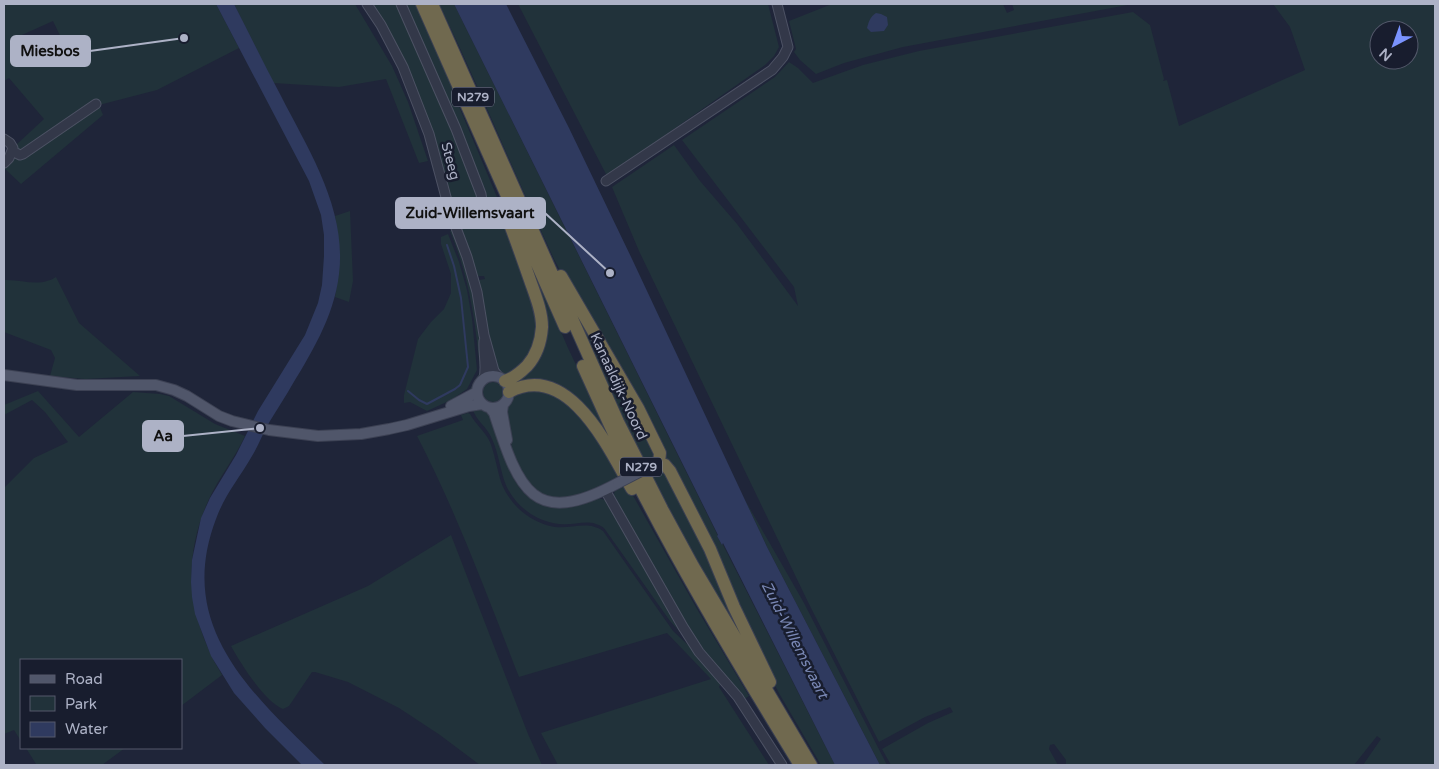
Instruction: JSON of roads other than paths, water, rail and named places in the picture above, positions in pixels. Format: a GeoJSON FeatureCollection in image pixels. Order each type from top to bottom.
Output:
{"type":"FeatureCollection","features":[{"type":"Feature","properties":{"kind":"highway","name":"Kanaaldijk-Noord"},"geometry":{"type":"LineString","coordinates":[[422,4],[611,428],[673,550],[726,644],[800,765]]}},
{"type":"Feature","properties":{"kind":"highway","name":"Kanaaldijk-Noord"},"geometry":{"type":"LineString","coordinates":[[432,4],[594,371],[662,510],[811,765]]}},
{"type":"Feature","properties":{"kind":"highway","name":"N279"},"geometry":{"type":"LineString","coordinates":[[494,168],[498,190],[538,305],[542,327],[539,344],[529,364],[518,375],[504,383]]}},
{"type":"Feature","properties":{"kind":"highway","name":"N279"},"geometry":{"type":"LineString","coordinates":[[515,190],[533,220],[566,287],[607,352],[638,408],[661,456],[655,465]]}},
{"type":"Feature","properties":{"kind":"highway","name":"N279"},"geometry":{"type":"LineString","coordinates":[[504,383],[543,386],[561,393],[576,404],[588,418],[659,534],[673,550]]}},
{"type":"Feature","properties":{"kind":"highway","name":"N279"},"geometry":{"type":"LineString","coordinates":[[655,465],[665,465],[670,471],[710,549],[734,607],[791,731]]}},
{"type":"Feature","properties":{"kind":"main road"},"geometry":{"type":"LineString","coordinates":[[4,375],[77,385],[156,385],[187,396],[219,416],[232,421],[269,430],[318,436],[361,434],[407,425],[442,413],[486,406],[497,408],[508,399],[504,383],[491,376],[484,378],[479,384],[478,398],[486,406],[520,481],[530,492],[542,500],[561,504],[574,502],[605,490],[655,465]]}},
{"type":"Feature","properties":{"kind":"main road"},"geometry":{"type":"LineString","coordinates":[[442,413],[477,392]]}},
{"type":"Feature","properties":{"kind":"main road"},"geometry":{"type":"LineString","coordinates":[[503,405],[502,412],[507,433],[508,451]]}},
{"type":"Feature","properties":{"kind":"street","name":"Steeg"},"geometry":{"type":"LineString","coordinates":[[367,4],[381,25],[403,67],[420,107],[454,224],[467,257],[477,292],[484,335],[494,371],[504,383]]}},
{"type":"Feature","properties":{"kind":"street"},"geometry":{"type":"LineString","coordinates":[[401,4],[456,129],[481,194],[482,204],[478,213],[469,220],[454,224]]}},
{"type":"Feature","properties":{"kind":"street"},"geometry":{"type":"LineString","coordinates":[[606,181],[772,70],[784,57],[788,47],[777,4]]}},
{"type":"Feature","properties":{"kind":"street"},"geometry":{"type":"LineString","coordinates":[[12,151],[20,155],[23,154],[96,104]]}},
{"type":"Feature","properties":{"kind":"street"},"geometry":{"type":"LineString","coordinates":[[4,139],[8,140],[12,145],[12,151],[4,163]]}},
{"type":"Feature","properties":{"kind":"street","name":"Steeg"},"geometry":{"type":"LineString","coordinates":[[484,335],[483,350],[486,371],[484,378]]}},
{"type":"Feature","properties":{"kind":"street"},"geometry":{"type":"LineString","coordinates":[[605,490],[699,652],[738,697],[782,765]]}},
{"type":"Feature","properties":{"kind":"water"},"geometry":{"type":"Polygon","coordinates":[[[216,4],[234,4],[314,159],[332,204],[340,250],[336,290],[320,336],[219,511],[206,558],[205,594],[214,627],[228,657],[249,686],[273,713],[325,765],[302,765],[234,693],[211,656],[195,614],[192,597],[192,560],[201,518],[258,411],[305,335],[318,303],[322,285],[324,256],[324,235],[321,215],[309,181],[216,4]]]}},
{"type":"Feature","properties":{"kind":"water"},"geometry":{"type":"Polygon","coordinates":[[[454,4],[506,4],[569,128],[632,259],[767,547],[880,765],[835,765],[723,543],[722,545],[717,536],[454,4]]]}},
{"type":"Feature","properties":{"kind":"water"},"geometry":{"type":"Polygon","coordinates":[[[876,13],[887,17],[888,25],[884,31],[871,32],[867,28],[870,19],[876,13]]]}},
{"type":"Feature","properties":{"kind":"waterway"},"geometry":{"type":"LineString","coordinates":[[408,391],[427,404],[460,385],[468,367],[461,298],[447,245]]}},
{"type":"Feature","properties":{"kind":"place","name":"Miesbos"},"geometry":{"type":"Point","coordinates":[184,38]}},
{"type":"Feature","properties":{"kind":"place","name":"Zuid-Willemsvaart"},"geometry":{"type":"Point","coordinates":[610,273]}},
{"type":"Feature","properties":{"kind":"place","name":"Aa"},"geometry":{"type":"Point","coordinates":[260,428]}}]}
